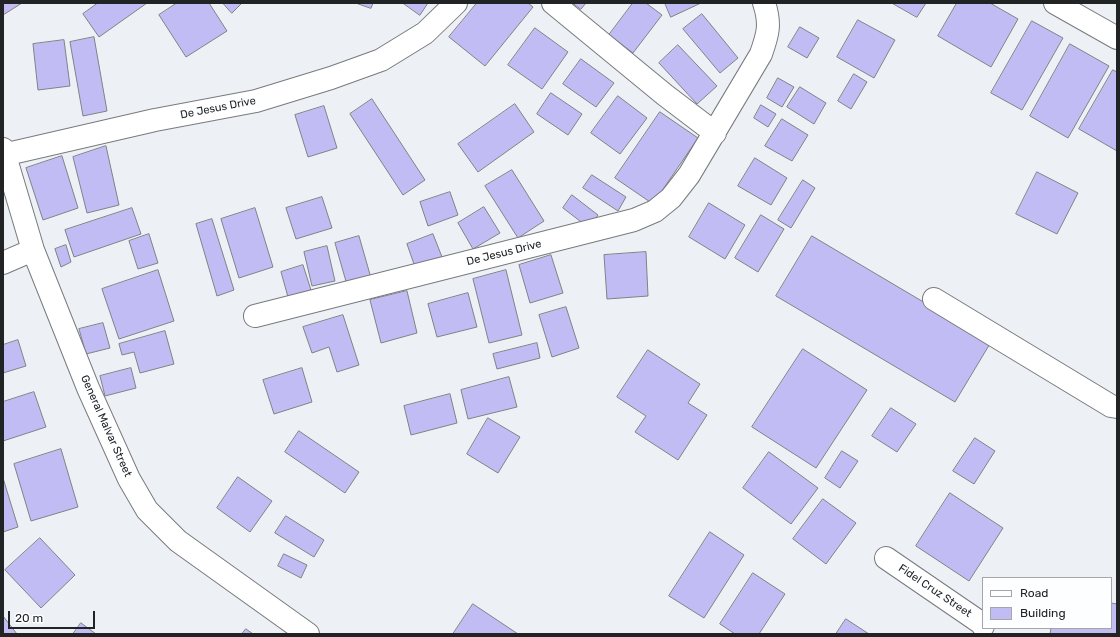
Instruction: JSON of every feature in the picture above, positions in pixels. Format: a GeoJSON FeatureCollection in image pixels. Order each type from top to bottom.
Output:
{"type":"FeatureCollection","features":[{"type":"Feature","properties":{"kind":"street","name":"De Jesus Drive"},"geometry":{"type":"LineString","coordinates":[[4,153],[155,120],[256,101],[332,78],[381,60],[424,33],[456,3]]}},
{"type":"Feature","properties":{"kind":"street"},"geometry":{"type":"LineString","coordinates":[[552,3],[665,95],[715,133]]}},
{"type":"Feature","properties":{"kind":"street","name":"De Jesus Drive"},"geometry":{"type":"LineString","coordinates":[[255,316],[634,220],[655,210],[671,198],[689,175],[761,54],[768,33],[768,15],[764,3]]}},
{"type":"Feature","properties":{"kind":"street"},"geometry":{"type":"LineString","coordinates":[[1055,3],[1117,38]]}},
{"type":"Feature","properties":{"kind":"street","name":"General Malvar Street"},"geometry":{"type":"LineString","coordinates":[[4,153],[33,250],[103,422],[129,479],[147,510],[178,541],[308,634]]}},
{"type":"Feature","properties":{"kind":"street"},"geometry":{"type":"LineString","coordinates":[[3,263],[33,250]]}},
{"type":"Feature","properties":{"kind":"street"},"geometry":{"type":"LineString","coordinates":[[934,299],[1111,406],[1117,407]]}},
{"type":"Feature","properties":{"kind":"street","name":"Fidel Cruz Street"},"geometry":{"type":"LineString","coordinates":[[886,558],[982,624]]}},
{"type":"Feature","properties":{"kind":"building"},"geometry":{"type":"Polygon","coordinates":[[[3,3],[22,3],[3,15],[3,3]]]}},
{"type":"Feature","properties":{"kind":"building"},"geometry":{"type":"Polygon","coordinates":[[[98,3],[147,3],[99,37],[83,14],[98,3]]]}},
{"type":"Feature","properties":{"kind":"building"},"geometry":{"type":"Polygon","coordinates":[[[177,3],[209,3],[227,31],[186,57],[159,15],[177,3]]]}},
{"type":"Feature","properties":{"kind":"building"},"geometry":{"type":"Polygon","coordinates":[[[223,3],[242,3],[232,13],[223,3]]]}},
{"type":"Feature","properties":{"kind":"building"},"geometry":{"type":"Polygon","coordinates":[[[356,3],[373,3],[371,8],[356,3]]]}},
{"type":"Feature","properties":{"kind":"building"},"geometry":{"type":"Polygon","coordinates":[[[403,3],[428,3],[420,15],[403,3]]]}},
{"type":"Feature","properties":{"kind":"building"},"geometry":{"type":"Polygon","coordinates":[[[477,3],[528,3],[533,7],[485,66],[449,37],[477,3]]]}},
{"type":"Feature","properties":{"kind":"building"},"geometry":{"type":"Polygon","coordinates":[[[573,3],[586,3],[581,9],[573,3]]]}},
{"type":"Feature","properties":{"kind":"building"},"geometry":{"type":"Polygon","coordinates":[[[633,3],[646,3],[662,15],[633,53],[609,35],[633,3]]]}},
{"type":"Feature","properties":{"kind":"building"},"geometry":{"type":"Polygon","coordinates":[[[665,3],[701,3],[671,17],[665,3]]]}},
{"type":"Feature","properties":{"kind":"building"},"geometry":{"type":"Polygon","coordinates":[[[892,3],[926,3],[917,17],[892,3]]]}},
{"type":"Feature","properties":{"kind":"building"},"geometry":{"type":"Polygon","coordinates":[[[957,3],[990,3],[1018,19],[991,67],[938,36],[957,3]]]}},
{"type":"Feature","properties":{"kind":"building"},"geometry":{"type":"Polygon","coordinates":[[[702,14],[738,58],[720,73],[683,29],[702,14]]]}},
{"type":"Feature","properties":{"kind":"building"},"geometry":{"type":"Polygon","coordinates":[[[858,20],[895,40],[874,78],[837,57],[858,20]]]}},
{"type":"Feature","properties":{"kind":"building"},"geometry":{"type":"Polygon","coordinates":[[[1032,21],[1063,38],[1022,110],[991,93],[1032,21]]]}},
{"type":"Feature","properties":{"kind":"building"},"geometry":{"type":"Polygon","coordinates":[[[800,27],[819,38],[807,58],[788,47],[800,27]]]}},
{"type":"Feature","properties":{"kind":"building"},"geometry":{"type":"Polygon","coordinates":[[[535,28],[568,52],[542,89],[508,65],[535,28]]]}},
{"type":"Feature","properties":{"kind":"building"},"geometry":{"type":"Polygon","coordinates":[[[94,37],[107,111],[83,116],[70,42],[94,37]]]}},
{"type":"Feature","properties":{"kind":"building"},"geometry":{"type":"Polygon","coordinates":[[[64,40],[70,86],[38,90],[33,44],[64,40]]]}},
{"type":"Feature","properties":{"kind":"building"},"geometry":{"type":"Polygon","coordinates":[[[1070,44],[1109,66],[1068,138],[1030,116],[1070,44]]]}},
{"type":"Feature","properties":{"kind":"building"},"geometry":{"type":"Polygon","coordinates":[[[678,45],[717,86],[697,104],[659,63],[678,45]]]}},
{"type":"Feature","properties":{"kind":"building"},"geometry":{"type":"Polygon","coordinates":[[[581,59],[614,83],[596,107],[563,84],[581,59]]]}},
{"type":"Feature","properties":{"kind":"building"},"geometry":{"type":"Polygon","coordinates":[[[1113,70],[1117,72],[1117,151],[1079,129],[1113,70]]]}},
{"type":"Feature","properties":{"kind":"building"},"geometry":{"type":"Polygon","coordinates":[[[854,74],[867,82],[851,109],[838,101],[854,74]]]}},
{"type":"Feature","properties":{"kind":"building"},"geometry":{"type":"Polygon","coordinates":[[[778,78],[794,87],[782,107],[767,98],[778,78]]]}},
{"type":"Feature","properties":{"kind":"building"},"geometry":{"type":"Polygon","coordinates":[[[800,87],[826,103],[814,124],[787,107],[800,87]]]}},
{"type":"Feature","properties":{"kind":"building"},"geometry":{"type":"Polygon","coordinates":[[[551,93],[582,114],[568,135],[537,114],[551,93]]]}},
{"type":"Feature","properties":{"kind":"building"},"geometry":{"type":"Polygon","coordinates":[[[618,96],[647,118],[620,154],[591,133],[618,96]]]}},
{"type":"Feature","properties":{"kind":"building"},"geometry":{"type":"Polygon","coordinates":[[[372,99],[425,180],[403,195],[350,114],[372,99]]]}},
{"type":"Feature","properties":{"kind":"building"},"geometry":{"type":"Polygon","coordinates":[[[515,104],[534,132],[478,172],[458,144],[515,104]]]}},
{"type":"Feature","properties":{"kind":"building"},"geometry":{"type":"Polygon","coordinates":[[[761,105],[776,114],[768,127],[754,118],[761,105]]]}},
{"type":"Feature","properties":{"kind":"building"},"geometry":{"type":"Polygon","coordinates":[[[324,106],[337,148],[308,157],[295,115],[324,106]]]}},
{"type":"Feature","properties":{"kind":"building"},"geometry":{"type":"Polygon","coordinates":[[[660,112],[698,138],[653,204],[615,178],[660,112]]]}},
{"type":"Feature","properties":{"kind":"building"},"geometry":{"type":"Polygon","coordinates":[[[782,119],[808,135],[792,161],[765,146],[782,119]]]}},
{"type":"Feature","properties":{"kind":"building"},"geometry":{"type":"Polygon","coordinates":[[[106,146],[119,205],[87,213],[73,157],[106,146]]]}},
{"type":"Feature","properties":{"kind":"building"},"geometry":{"type":"Polygon","coordinates":[[[62,156],[78,208],[43,220],[26,168],[62,156]]]}},
{"type":"Feature","properties":{"kind":"building"},"geometry":{"type":"Polygon","coordinates":[[[755,158],[787,178],[771,205],[738,186],[755,158]]]}},
{"type":"Feature","properties":{"kind":"building"},"geometry":{"type":"Polygon","coordinates":[[[512,170],[544,221],[518,238],[485,186],[512,170]]]}},
{"type":"Feature","properties":{"kind":"building"},"geometry":{"type":"Polygon","coordinates":[[[1037,172],[1078,193],[1057,234],[1016,214],[1037,172]]]}},
{"type":"Feature","properties":{"kind":"building"},"geometry":{"type":"Polygon","coordinates":[[[592,175],[626,197],[618,211],[583,188],[592,175]]]}},
{"type":"Feature","properties":{"kind":"building"},"geometry":{"type":"Polygon","coordinates":[[[803,180],[815,188],[791,228],[778,220],[803,180]]]}},
{"type":"Feature","properties":{"kind":"building"},"geometry":{"type":"Polygon","coordinates":[[[450,192],[458,215],[428,226],[420,202],[450,192]]]}},
{"type":"Feature","properties":{"kind":"building"},"geometry":{"type":"Polygon","coordinates":[[[572,195],[598,215],[589,228],[563,208],[572,195]]]}},
{"type":"Feature","properties":{"kind":"building"},"geometry":{"type":"Polygon","coordinates":[[[322,197],[332,228],[296,239],[286,208],[322,197]]]}},
{"type":"Feature","properties":{"kind":"building"},"geometry":{"type":"Polygon","coordinates":[[[709,203],[745,225],[725,259],[689,237],[709,203]]]}},
{"type":"Feature","properties":{"kind":"building"},"geometry":{"type":"Polygon","coordinates":[[[484,207],[500,233],[473,249],[458,223],[484,207]]]}},
{"type":"Feature","properties":{"kind":"building"},"geometry":{"type":"Polygon","coordinates":[[[132,208],[141,234],[74,257],[65,230],[132,208]]]}},
{"type":"Feature","properties":{"kind":"building"},"geometry":{"type":"Polygon","coordinates":[[[255,208],[273,267],[239,278],[221,219],[255,208]]]}},
{"type":"Feature","properties":{"kind":"building"},"geometry":{"type":"Polygon","coordinates":[[[761,215],[784,229],[758,272],[735,258],[761,215]]]}},
{"type":"Feature","properties":{"kind":"building"},"geometry":{"type":"Polygon","coordinates":[[[212,219],[234,290],[217,296],[196,224],[212,219]]]}},
{"type":"Feature","properties":{"kind":"building"},"geometry":{"type":"Polygon","coordinates":[[[149,234],[158,263],[138,269],[129,241],[149,234]]]}},
{"type":"Feature","properties":{"kind":"building"},"geometry":{"type":"Polygon","coordinates":[[[433,234],[442,257],[415,267],[407,244],[433,234]]]}},
{"type":"Feature","properties":{"kind":"building"},"geometry":{"type":"Polygon","coordinates":[[[359,236],[371,278],[347,285],[335,243],[359,236]]]}},
{"type":"Feature","properties":{"kind":"building"},"geometry":{"type":"Polygon","coordinates":[[[812,236],[991,342],[955,402],[776,296],[812,236]]]}},
{"type":"Feature","properties":{"kind":"building"},"geometry":{"type":"Polygon","coordinates":[[[66,245],[71,262],[61,267],[55,249],[66,245]]]}},
{"type":"Feature","properties":{"kind":"building"},"geometry":{"type":"Polygon","coordinates":[[[327,246],[335,281],[312,286],[304,252],[327,246]]]}},
{"type":"Feature","properties":{"kind":"building"},"geometry":{"type":"Polygon","coordinates":[[[646,252],[648,296],[607,299],[604,255],[646,252]]]}},
{"type":"Feature","properties":{"kind":"building"},"geometry":{"type":"Polygon","coordinates":[[[551,255],[563,293],[530,303],[519,265],[551,255]]]}},
{"type":"Feature","properties":{"kind":"building"},"geometry":{"type":"Polygon","coordinates":[[[303,265],[311,290],[288,297],[281,272],[303,265]]]}},
{"type":"Feature","properties":{"kind":"building"},"geometry":{"type":"Polygon","coordinates":[[[158,270],[174,321],[119,339],[102,289],[158,270]]]}},
{"type":"Feature","properties":{"kind":"building"},"geometry":{"type":"Polygon","coordinates":[[[506,270],[522,335],[489,343],[473,279],[506,270]]]}},
{"type":"Feature","properties":{"kind":"building"},"geometry":{"type":"Polygon","coordinates":[[[407,291],[417,333],[381,343],[370,300],[407,291]]]}},
{"type":"Feature","properties":{"kind":"building"},"geometry":{"type":"Polygon","coordinates":[[[468,293],[477,327],[437,337],[428,304],[468,293]]]}},
{"type":"Feature","properties":{"kind":"building"},"geometry":{"type":"Polygon","coordinates":[[[566,307],[579,348],[552,357],[539,315],[566,307]]]}},
{"type":"Feature","properties":{"kind":"building"},"geometry":{"type":"Polygon","coordinates":[[[343,315],[359,365],[337,372],[329,347],[312,353],[303,327],[343,315]]]}},
{"type":"Feature","properties":{"kind":"building"},"geometry":{"type":"Polygon","coordinates":[[[103,323],[110,348],[86,354],[79,329],[103,323]]]}},
{"type":"Feature","properties":{"kind":"building"},"geometry":{"type":"Polygon","coordinates":[[[165,331],[174,364],[140,373],[134,352],[122,355],[119,344],[165,331]]]}},
{"type":"Feature","properties":{"kind":"building"},"geometry":{"type":"Polygon","coordinates":[[[18,340],[26,366],[3,373],[3,345],[18,340]]]}},
{"type":"Feature","properties":{"kind":"building"},"geometry":{"type":"Polygon","coordinates":[[[537,343],[540,358],[497,369],[493,354],[537,343]]]}},
{"type":"Feature","properties":{"kind":"building"},"geometry":{"type":"Polygon","coordinates":[[[803,349],[867,390],[816,468],[752,427],[803,349]]]}},
{"type":"Feature","properties":{"kind":"building"},"geometry":{"type":"Polygon","coordinates":[[[648,350],[700,384],[688,403],[707,415],[678,460],[635,432],[646,416],[617,397],[648,350]]]}},
{"type":"Feature","properties":{"kind":"building"},"geometry":{"type":"Polygon","coordinates":[[[131,368],[136,388],[105,396],[100,376],[131,368]]]}},
{"type":"Feature","properties":{"kind":"building"},"geometry":{"type":"Polygon","coordinates":[[[302,368],[312,402],[274,414],[263,380],[302,368]]]}},
{"type":"Feature","properties":{"kind":"building"},"geometry":{"type":"Polygon","coordinates":[[[509,377],[517,407],[468,419],[461,390],[509,377]]]}},
{"type":"Feature","properties":{"kind":"building"},"geometry":{"type":"Polygon","coordinates":[[[34,392],[46,427],[3,441],[3,402],[34,392]]]}},
{"type":"Feature","properties":{"kind":"building"},"geometry":{"type":"Polygon","coordinates":[[[450,394],[457,423],[411,435],[404,406],[450,394]]]}},
{"type":"Feature","properties":{"kind":"building"},"geometry":{"type":"Polygon","coordinates":[[[891,408],[916,424],[897,452],[872,436],[891,408]]]}},
{"type":"Feature","properties":{"kind":"building"},"geometry":{"type":"Polygon","coordinates":[[[488,418],[520,437],[498,473],[467,454],[488,418]]]}},
{"type":"Feature","properties":{"kind":"building"},"geometry":{"type":"Polygon","coordinates":[[[299,431],[359,472],[345,493],[285,452],[299,431]]]}},
{"type":"Feature","properties":{"kind":"building"},"geometry":{"type":"Polygon","coordinates":[[[975,438],[995,451],[974,484],[953,471],[975,438]]]}},
{"type":"Feature","properties":{"kind":"building"},"geometry":{"type":"Polygon","coordinates":[[[61,449],[78,507],[31,521],[14,464],[61,449]]]}},
{"type":"Feature","properties":{"kind":"building"},"geometry":{"type":"Polygon","coordinates":[[[842,451],[858,461],[840,488],[825,478],[842,451]]]}},
{"type":"Feature","properties":{"kind":"building"},"geometry":{"type":"Polygon","coordinates":[[[769,452],[818,488],[791,524],[743,488],[769,452]]]}},
{"type":"Feature","properties":{"kind":"building"},"geometry":{"type":"Polygon","coordinates":[[[238,477],[272,501],[250,532],[217,508],[238,477]]]}},
{"type":"Feature","properties":{"kind":"building"},"geometry":{"type":"Polygon","coordinates":[[[3,478],[18,527],[3,532],[3,478]]]}},
{"type":"Feature","properties":{"kind":"building"},"geometry":{"type":"Polygon","coordinates":[[[950,493],[1003,528],[969,581],[916,546],[950,493]]]}},
{"type":"Feature","properties":{"kind":"building"},"geometry":{"type":"Polygon","coordinates":[[[823,499],[856,523],[826,564],[793,539],[823,499]]]}},
{"type":"Feature","properties":{"kind":"building"},"geometry":{"type":"Polygon","coordinates":[[[286,516],[324,540],[314,557],[275,533],[286,516]]]}},
{"type":"Feature","properties":{"kind":"building"},"geometry":{"type":"Polygon","coordinates":[[[710,532],[744,555],[704,618],[669,596],[710,532]]]}},
{"type":"Feature","properties":{"kind":"building"},"geometry":{"type":"Polygon","coordinates":[[[40,538],[75,575],[41,608],[5,570],[40,538]]]}},
{"type":"Feature","properties":{"kind":"building"},"geometry":{"type":"Polygon","coordinates":[[[284,554],[307,565],[301,578],[278,566],[284,554]]]}},
{"type":"Feature","properties":{"kind":"building"},"geometry":{"type":"Polygon","coordinates":[[[753,573],[785,594],[759,634],[735,634],[720,624],[753,573]]]}},
{"type":"Feature","properties":{"kind":"building"},"geometry":{"type":"Polygon","coordinates":[[[1112,603],[1117,604],[1117,634],[1050,634],[1051,629],[1112,629],[1112,603]]]}},
{"type":"Feature","properties":{"kind":"building"},"geometry":{"type":"Polygon","coordinates":[[[473,604],[518,634],[453,634],[473,604]]]}},
{"type":"Feature","properties":{"kind":"building"},"geometry":{"type":"Polygon","coordinates":[[[3,616],[17,634],[3,634],[3,616]]]}},
{"type":"Feature","properties":{"kind":"building"},"geometry":{"type":"Polygon","coordinates":[[[846,619],[869,634],[836,634],[846,619]]]}},
{"type":"Feature","properties":{"kind":"building"},"geometry":{"type":"Polygon","coordinates":[[[81,623],[96,634],[73,634],[81,623]]]}},
{"type":"Feature","properties":{"kind":"building"},"geometry":{"type":"Polygon","coordinates":[[[246,629],[253,634],[242,634],[246,629]]]}}]}
